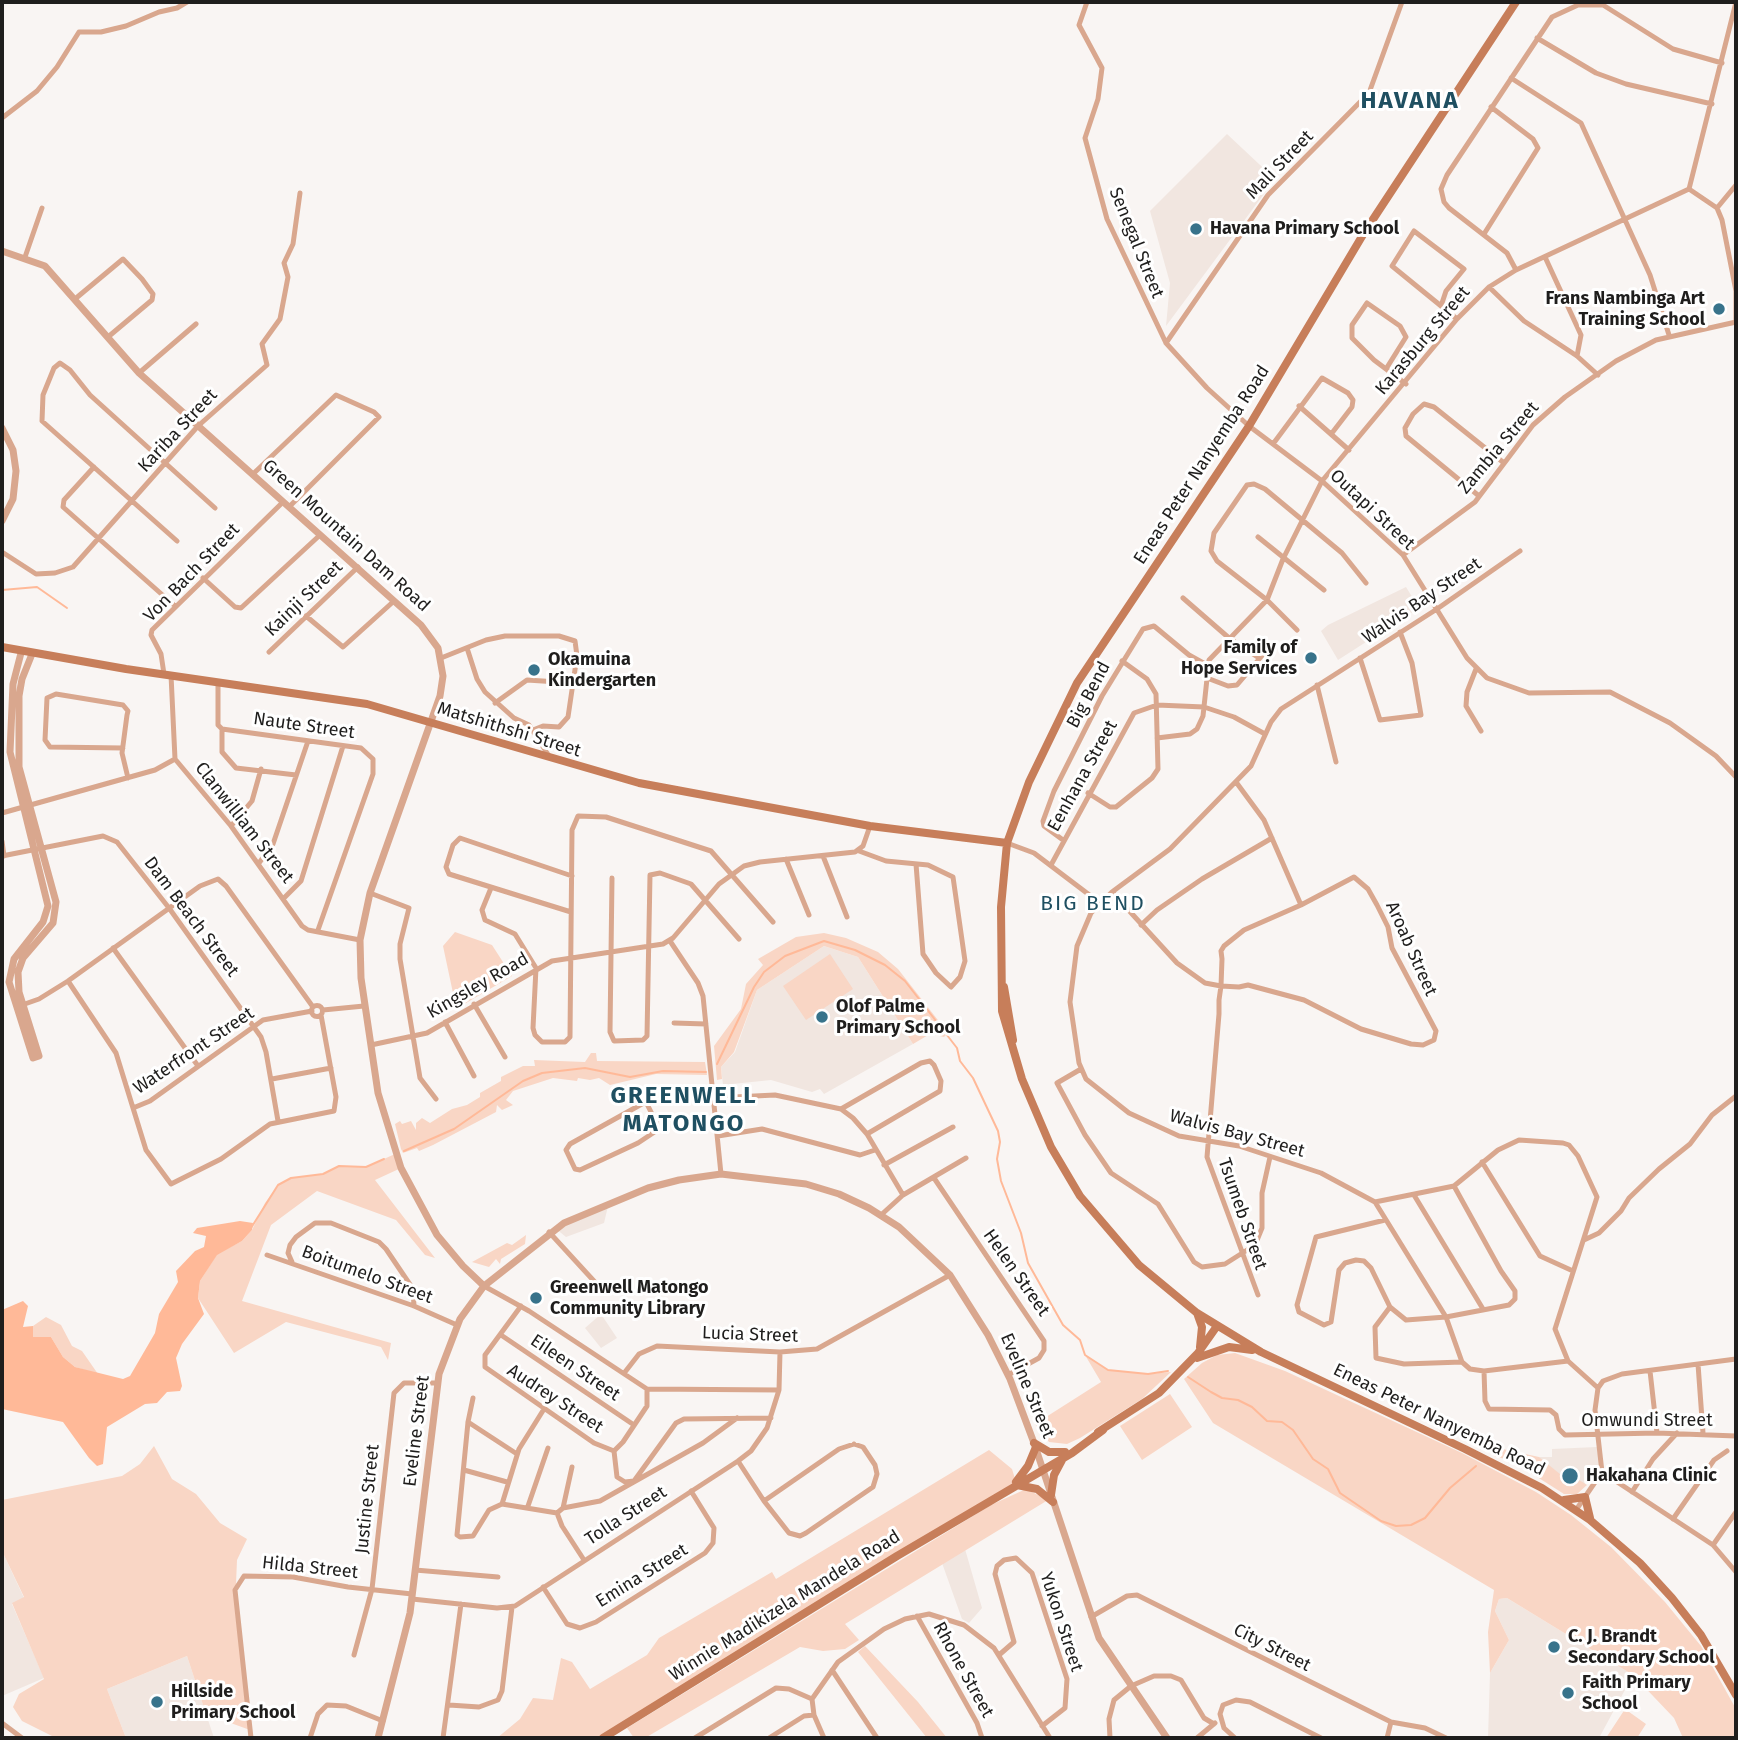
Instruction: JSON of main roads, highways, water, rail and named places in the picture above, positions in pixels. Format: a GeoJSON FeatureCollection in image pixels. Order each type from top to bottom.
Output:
{"type":"FeatureCollection","features":[{"type":"Feature","properties":{"kind":"main road","name":"Eneas Peter Nanyemba Road"},"geometry":{"type":"LineString","coordinates":[[1516,2],[1364,233],[1249,426],[1077,683],[1029,782],[1007,843],[1001,907],[1002,1011],[1015,1057],[1051,1147],[1080,1196],[1139,1265],[1197,1312],[1261,1352],[1465,1449],[1561,1499],[1640,1563],[1701,1635],[1736,1695]]}},
{"type":"Feature","properties":{"kind":"main road","name":"Matshithshi Street"},"geometry":{"type":"LineString","coordinates":[[2,647],[21,653],[367,704],[639,783],[870,826],[1007,843]]}},
{"type":"Feature","properties":{"kind":"main road"},"geometry":{"type":"LineString","coordinates":[[1197,1312],[1202,1332],[1196,1356],[1229,1347],[1261,1352]]}},
{"type":"Feature","properties":{"kind":"main road","name":"Winnie Madikizela Mandela Road"},"geometry":{"type":"LineString","coordinates":[[603,1738],[1103,1430],[1159,1392],[1196,1356],[1217,1326]]}},
{"type":"Feature","properties":{"kind":"main road"},"geometry":{"type":"LineString","coordinates":[[1035,1445],[1064,1455],[1054,1475],[1052,1499],[1037,1489],[1016,1483],[1028,1466],[1035,1445]]}},
{"type":"Feature","properties":{"kind":"main road"},"geometry":{"type":"LineString","coordinates":[[1561,1499],[1573,1501],[1585,1497],[1590,1520]]}},
{"type":"Feature","properties":{"kind":"waterway"},"geometry":{"type":"LineString","coordinates":[[2,590],[37,587],[67,608]]}},
{"type":"Feature","properties":{"kind":"waterway"},"geometry":{"type":"LineString","coordinates":[[717,1064],[754,987],[764,972],[785,956],[824,941],[855,950],[885,965],[905,981],[957,1048],[960,1061],[973,1078],[998,1131],[1000,1142],[997,1159],[1001,1181],[1021,1233],[1028,1263],[1063,1325],[1080,1340],[1085,1355],[1108,1370],[1148,1374],[1168,1371]]}},
{"type":"Feature","properties":{"kind":"waterway"},"geometry":{"type":"LineString","coordinates":[[404,1151],[454,1129],[523,1081],[542,1073],[585,1068],[630,1077],[663,1071],[706,1072]]}},
{"type":"Feature","properties":{"kind":"waterway"},"geometry":{"type":"LineString","coordinates":[[251,1228],[278,1185],[291,1178],[323,1174],[339,1166],[366,1167],[384,1159]]}},
{"type":"Feature","properties":{"kind":"waterway"},"geometry":{"type":"LineString","coordinates":[[1188,1377],[1222,1398],[1238,1400],[1252,1407],[1267,1421],[1282,1422],[1293,1430],[1313,1459],[1328,1469],[1340,1493],[1381,1521],[1396,1526],[1411,1525],[1425,1518],[1450,1488],[1476,1466]]}},
{"type":"Feature","properties":{"kind":"place","name":"Havana Primary School"},"geometry":{"type":"Point","coordinates":[1196,229]}},
{"type":"Feature","properties":{"kind":"place","name":"Frans Nambinga Art Training School"},"geometry":{"type":"Point","coordinates":[1719,309]}},
{"type":"Feature","properties":{"kind":"place","name":"Family of Hope Services"},"geometry":{"type":"Point","coordinates":[1311,658]}},
{"type":"Feature","properties":{"kind":"place","name":"Okamuina Kindergarten"},"geometry":{"type":"Point","coordinates":[534,670]}},
{"type":"Feature","properties":{"kind":"place","name":"Olof Palme Primary School"},"geometry":{"type":"Point","coordinates":[822,1017]}},
{"type":"Feature","properties":{"kind":"place","name":"Greenwell Matongo Community Library"},"geometry":{"type":"Point","coordinates":[536,1298]}},
{"type":"Feature","properties":{"kind":"place","name":"Hakahana Clinic"},"geometry":{"type":"Point","coordinates":[1570,1476]}},
{"type":"Feature","properties":{"kind":"place","name":"C. J. Brandt Secondary School"},"geometry":{"type":"Point","coordinates":[1554,1647]}},
{"type":"Feature","properties":{"kind":"place","name":"Faith Primary School"},"geometry":{"type":"Point","coordinates":[1568,1693]}},
{"type":"Feature","properties":{"kind":"place","name":"Hillside Primary School"},"geometry":{"type":"Point","coordinates":[157,1702]}},
{"type":"Feature","properties":{"kind":"district","name":"HAVANA"},"geometry":{"type":"Point","coordinates":[1410,101]}},
{"type":"Feature","properties":{"kind":"district","name":"BIG BEND"},"geometry":{"type":"Point","coordinates":[1093,904]}},
{"type":"Feature","properties":{"kind":"district","name":"GREENWELL MATONGO"},"geometry":{"type":"Point","coordinates":[684,1110]}}]}
